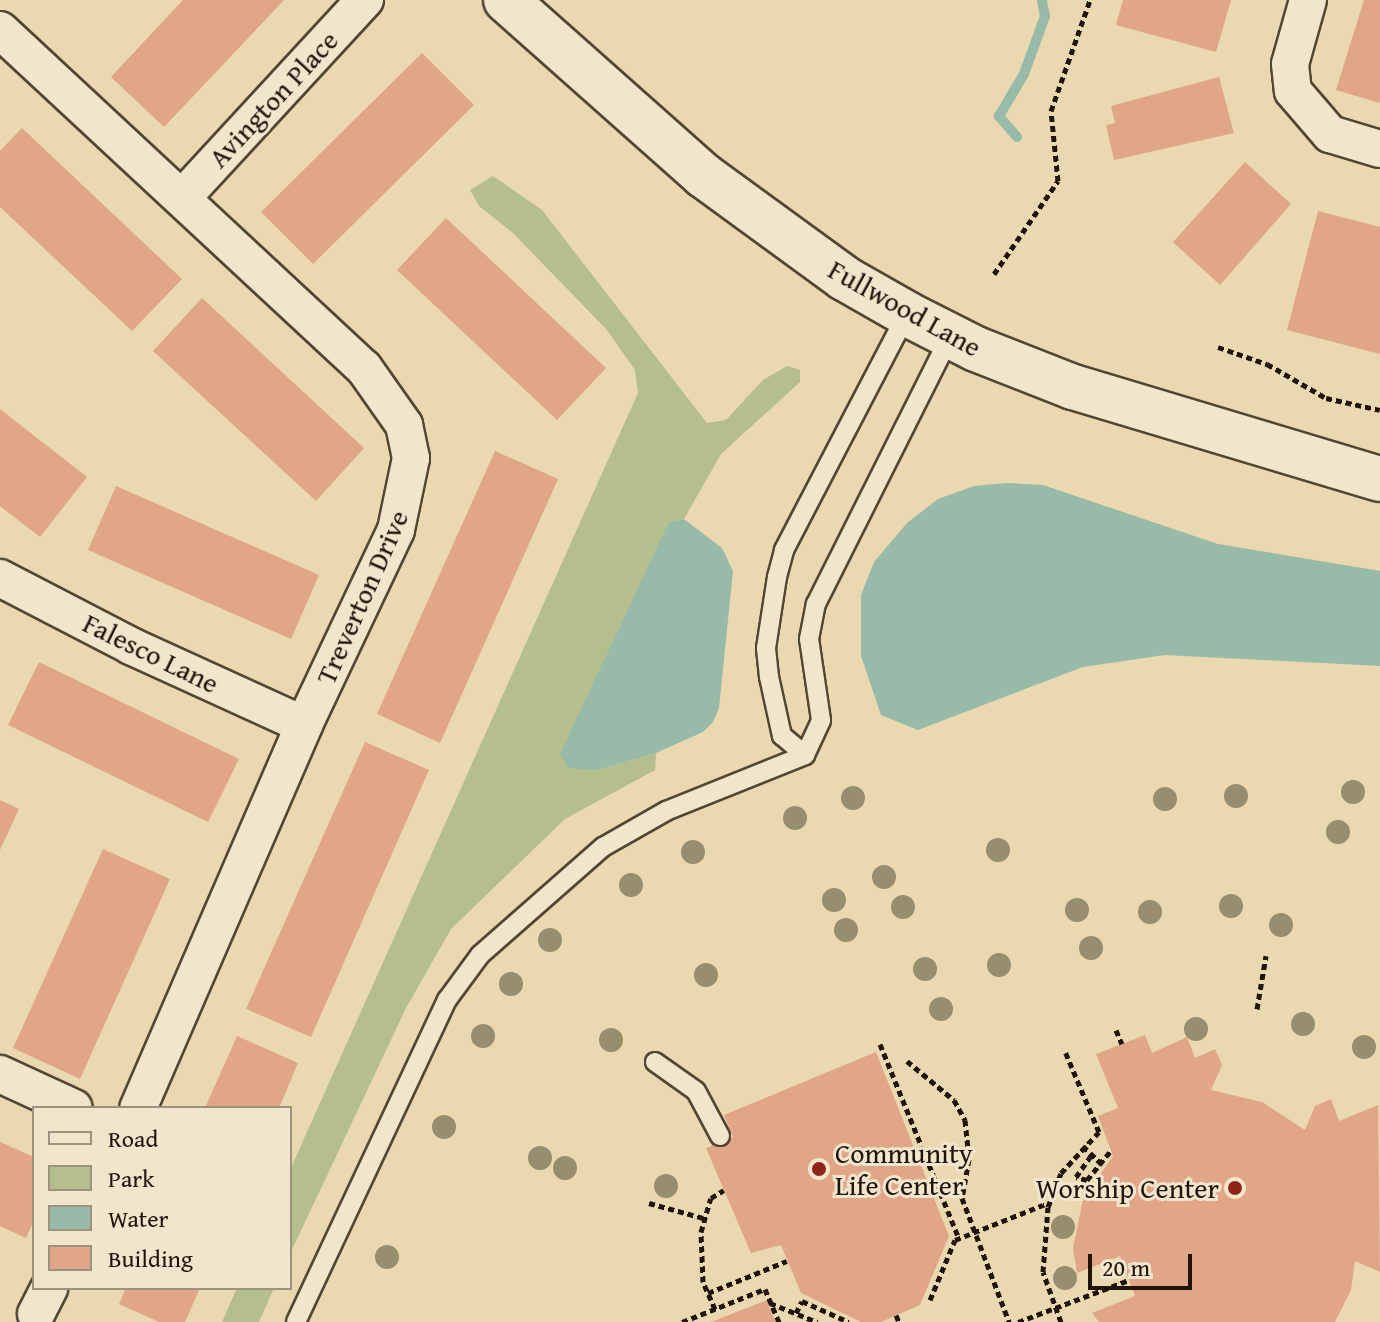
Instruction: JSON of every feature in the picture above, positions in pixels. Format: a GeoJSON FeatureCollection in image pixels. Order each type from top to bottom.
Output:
{"type":"FeatureCollection","features":[{"type":"Feature","properties":{"kind":"street","name":"Avington Place"},"geometry":{"type":"LineString","coordinates":[[182,198],[365,0]]}},
{"type":"Feature","properties":{"kind":"street","name":"Fullwood Lane"},"geometry":{"type":"LineString","coordinates":[[506,0],[703,175],[844,278],[907,314],[950,336],[1111,400],[1380,479]]}},
{"type":"Feature","properties":{"kind":"street"},"geometry":{"type":"LineString","coordinates":[[1308,0],[1290,64],[1293,91],[1330,134],[1380,149]]}},
{"type":"Feature","properties":{"kind":"street","name":"Treverton Drive"},"geometry":{"type":"LineString","coordinates":[[0,30],[364,368],[404,425],[411,458],[396,530],[304,725],[139,1106]]}},
{"type":"Feature","properties":{"kind":"street","name":"Falesco Lane"},"geometry":{"type":"LineString","coordinates":[[0,578],[131,646],[304,725]]}},
{"type":"Feature","properties":{"kind":"street"},"geometry":{"type":"LineString","coordinates":[[0,1074],[70,1106]]}},
{"type":"Feature","properties":{"kind":"lane"},"geometry":{"type":"LineString","coordinates":[[805,755],[782,736],[769,677],[766,648],[777,577],[784,550],[907,314]]}},
{"type":"Feature","properties":{"kind":"lane"},"geometry":{"type":"LineString","coordinates":[[296,1322],[447,1000],[480,955],[603,847],[666,811],[805,755],[821,720],[809,639],[816,604],[950,336]]}},
{"type":"Feature","properties":{"kind":"lane"},"geometry":{"type":"LineString","coordinates":[[655,1062],[696,1091],[720,1136]]}},
{"type":"Feature","properties":{"kind":"path"},"geometry":{"type":"LineString","coordinates":[[994,274],[1058,181],[1051,111],[1058,81],[1087,22],[1090,0]]}},
{"type":"Feature","properties":{"kind":"path"},"geometry":{"type":"LineString","coordinates":[[1218,347],[1250,356],[1326,398],[1380,410]]}},
{"type":"Feature","properties":{"kind":"path"},"geometry":{"type":"LineString","coordinates":[[1257,1009],[1266,956]]}},
{"type":"Feature","properties":{"kind":"path"},"geometry":{"type":"LineString","coordinates":[[1116,1030],[1122,1044]]}},
{"type":"Feature","properties":{"kind":"path"},"geometry":{"type":"LineString","coordinates":[[880,1044],[914,1138],[959,1239]]}},
{"type":"Feature","properties":{"kind":"path"},"geometry":{"type":"LineString","coordinates":[[1061,1322],[1043,1272],[1049,1203],[1061,1173],[1099,1132],[1065,1051]]}},
{"type":"Feature","properties":{"kind":"path"},"geometry":{"type":"LineString","coordinates":[[907,1061],[954,1100],[965,1120],[969,1159],[962,1198],[1009,1322]]}},
{"type":"Feature","properties":{"kind":"path"},"geometry":{"type":"LineString","coordinates":[[1083,1146],[1104,1166]]}},
{"type":"Feature","properties":{"kind":"path"},"geometry":{"type":"LineString","coordinates":[[1092,1154],[1076,1177],[1087,1180],[1111,1150]]}},
{"type":"Feature","properties":{"kind":"path"},"geometry":{"type":"LineString","coordinates":[[715,1309],[700,1259],[703,1218],[711,1198],[724,1190]]}},
{"type":"Feature","properties":{"kind":"path"},"geometry":{"type":"LineString","coordinates":[[649,1203],[703,1218]]}},
{"type":"Feature","properties":{"kind":"path"},"geometry":{"type":"LineString","coordinates":[[930,1300],[959,1239],[1049,1203]]}},
{"type":"Feature","properties":{"kind":"path"},"geometry":{"type":"LineString","coordinates":[[708,1293],[787,1261]]}},
{"type":"Feature","properties":{"kind":"path"},"geometry":{"type":"LineString","coordinates":[[1018,1322],[1129,1280]]}},
{"type":"Feature","properties":{"kind":"path"},"geometry":{"type":"LineString","coordinates":[[682,1322],[765,1289],[779,1322]]}},
{"type":"Feature","properties":{"kind":"path"},"geometry":{"type":"LineString","coordinates":[[796,1313],[802,1301],[849,1322]]}},
{"type":"Feature","properties":{"kind":"path"},"geometry":{"type":"LineString","coordinates":[[770,1303],[817,1322]]}},
{"type":"Feature","properties":{"kind":"green space"},"geometry":{"type":"Polygon","coordinates":[[[493,176],[542,210],[707,423],[726,420],[763,380],[787,366],[800,370],[800,382],[721,454],[684,519],[669,522],[598,770],[656,753],[655,770],[565,819],[451,929],[406,1008],[292,1250],[292,1166],[638,393],[635,370],[607,330],[512,232],[479,206],[470,190],[493,176]]]}},
{"type":"Feature","properties":{"kind":"green space"},"geometry":{"type":"Polygon","coordinates":[[[236,1290],[273,1290],[259,1322],[222,1322],[236,1290]]]}},
{"type":"Feature","properties":{"kind":"water"},"geometry":{"type":"Polygon","coordinates":[[[1007,483],[1043,485],[1218,544],[1380,571],[1380,666],[1165,655],[1083,667],[918,730],[881,715],[861,656],[861,595],[874,562],[907,523],[938,499],[974,486],[1007,483]]]}},
{"type":"Feature","properties":{"kind":"water"},"geometry":{"type":"Polygon","coordinates":[[[684,519],[722,548],[733,571],[719,708],[713,722],[703,732],[656,753],[598,770],[568,768],[560,754],[669,522],[684,519]]]}},
{"type":"Feature","properties":{"kind":"building"},"geometry":{"type":"Polygon","coordinates":[[[183,0],[284,0],[164,127],[111,77],[183,0]]]}},
{"type":"Feature","properties":{"kind":"building"},"geometry":{"type":"Polygon","coordinates":[[[1123,0],[1231,0],[1216,52],[1116,25],[1123,0]]]}},
{"type":"Feature","properties":{"kind":"building"},"geometry":{"type":"Polygon","coordinates":[[[1364,0],[1380,0],[1380,103],[1336,90],[1364,0]]]}},
{"type":"Feature","properties":{"kind":"building"},"geometry":{"type":"Polygon","coordinates":[[[422,53],[474,105],[313,264],[261,212],[422,53]]]}},
{"type":"Feature","properties":{"kind":"building"},"geometry":{"type":"Polygon","coordinates":[[[1219,77],[1234,133],[1114,160],[1106,125],[1115,123],[1111,106],[1219,77]]]}},
{"type":"Feature","properties":{"kind":"building"},"geometry":{"type":"Polygon","coordinates":[[[22,128],[182,279],[132,331],[0,207],[0,151],[22,128]]]}},
{"type":"Feature","properties":{"kind":"building"},"geometry":{"type":"Polygon","coordinates":[[[1245,162],[1291,204],[1220,285],[1173,242],[1245,162]]]}},
{"type":"Feature","properties":{"kind":"building"},"geometry":{"type":"Polygon","coordinates":[[[1318,211],[1380,227],[1380,354],[1287,330],[1318,211]]]}},
{"type":"Feature","properties":{"kind":"building"},"geometry":{"type":"Polygon","coordinates":[[[446,218],[606,368],[557,420],[397,270],[446,218]]]}},
{"type":"Feature","properties":{"kind":"building"},"geometry":{"type":"Polygon","coordinates":[[[202,298],[364,448],[316,501],[153,351],[202,298]]]}},
{"type":"Feature","properties":{"kind":"building"},"geometry":{"type":"Polygon","coordinates":[[[0,409],[87,477],[40,537],[0,506],[0,409]]]}},
{"type":"Feature","properties":{"kind":"building"},"geometry":{"type":"Polygon","coordinates":[[[495,451],[558,479],[440,743],[377,714],[495,451]]]}},
{"type":"Feature","properties":{"kind":"building"},"geometry":{"type":"Polygon","coordinates":[[[116,486],[319,575],[291,639],[88,550],[116,486]]]}},
{"type":"Feature","properties":{"kind":"building"},"geometry":{"type":"Polygon","coordinates":[[[39,662],[239,759],[208,822],[8,725],[39,662]]]}},
{"type":"Feature","properties":{"kind":"building"},"geometry":{"type":"Polygon","coordinates":[[[365,742],[429,770],[311,1037],[246,1009],[365,742]]]}},
{"type":"Feature","properties":{"kind":"building"},"geometry":{"type":"Polygon","coordinates":[[[0,800],[19,809],[0,850],[0,800]]]}},
{"type":"Feature","properties":{"kind":"building"},"geometry":{"type":"Polygon","coordinates":[[[103,849],[170,879],[80,1079],[13,1048],[103,849]]]}},
{"type":"Feature","properties":{"kind":"building","name":"Worship Center"},"geometry":{"type":"Polygon","coordinates":[[[1145,1035],[1152,1053],[1187,1037],[1195,1058],[1215,1049],[1222,1065],[1211,1090],[1262,1102],[1305,1130],[1315,1106],[1331,1099],[1339,1121],[1378,1105],[1380,1272],[1355,1261],[1351,1290],[1335,1322],[1099,1322],[1092,1313],[1135,1296],[1120,1256],[1077,1273],[1073,1248],[1083,1199],[1113,1156],[1098,1116],[1118,1108],[1096,1054],[1145,1035]]]}},
{"type":"Feature","properties":{"kind":"building"},"geometry":{"type":"Polygon","coordinates":[[[237,1036],[298,1063],[280,1106],[206,1106],[237,1036]]]}},
{"type":"Feature","properties":{"kind":"building","name":"Community Life Center"},"geometry":{"type":"Polygon","coordinates":[[[876,1052],[949,1236],[920,1305],[881,1322],[861,1322],[801,1293],[781,1245],[751,1253],[706,1148],[733,1137],[724,1115],[876,1052]]]}},
{"type":"Feature","properties":{"kind":"building"},"geometry":{"type":"Polygon","coordinates":[[[0,1142],[32,1156],[32,1224],[26,1238],[0,1226],[0,1142]]]}},
{"type":"Feature","properties":{"kind":"building"},"geometry":{"type":"Polygon","coordinates":[[[125,1290],[199,1290],[185,1322],[159,1322],[119,1304],[125,1290]]]}},
{"type":"Feature","properties":{"kind":"building"},"geometry":{"type":"Polygon","coordinates":[[[767,1300],[775,1322],[711,1322],[767,1300]]]}},
{"type":"Feature","properties":{"kind":"waterway"},"geometry":{"type":"LineString","coordinates":[[1017,137],[999,116],[1024,74],[1045,16],[1042,0]]}},
{"type":"Feature","properties":{"kind":"place","name":"Community Life Center"},"geometry":{"type":"Point","coordinates":[819,1169]}},
{"type":"Feature","properties":{"kind":"place","name":"Worship Center"},"geometry":{"type":"Point","coordinates":[1235,1188]}}]}
